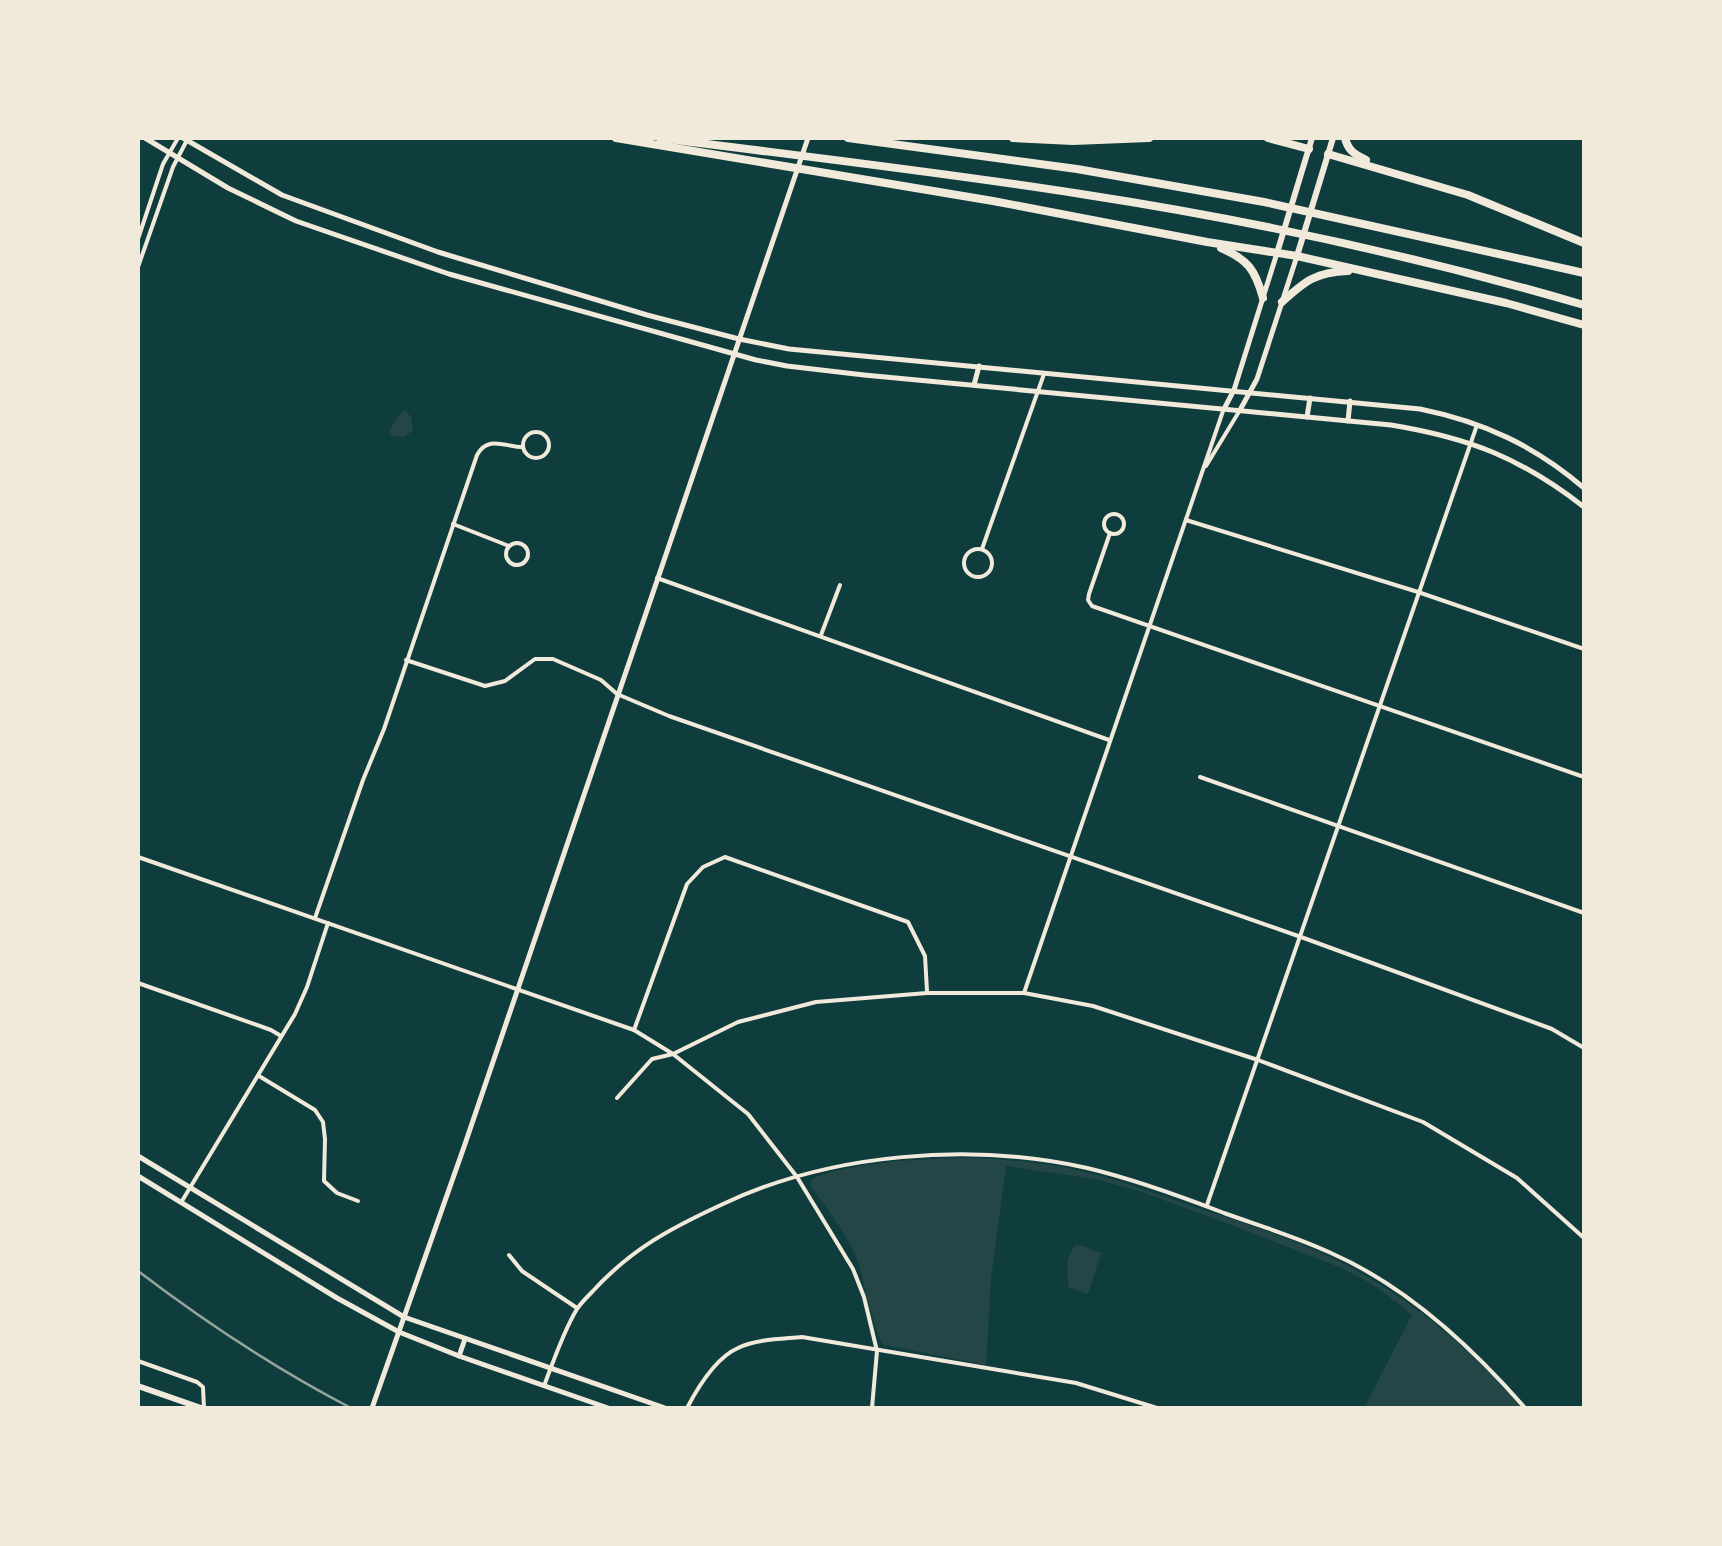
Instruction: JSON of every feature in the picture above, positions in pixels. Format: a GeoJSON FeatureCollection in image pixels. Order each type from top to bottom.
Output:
{"type":"FeatureCollection","features":[{"type":"Feature","properties":{"kind":"highway"},"geometry":{"type":"LineString","coordinates":[[616,138],[1297,256],[1506,303],[1584,326]]}},
{"type":"Feature","properties":{"kind":"highway"},"geometry":{"type":"LineString","coordinates":[[660,138],[1082,194],[1200,215],[1382,252],[1584,305]]}},
{"type":"Feature","properties":{"kind":"highway"},"geometry":{"type":"LineString","coordinates":[[848,138],[1077,169],[1264,202],[1584,273]]}},
{"type":"Feature","properties":{"kind":"highway"},"geometry":{"type":"LineString","coordinates":[[1013,138],[1149,138]]}},
{"type":"Feature","properties":{"kind":"highway"},"geometry":{"type":"LineString","coordinates":[[1268,138],[1309,150]]}},
{"type":"Feature","properties":{"kind":"highway"},"geometry":{"type":"LineString","coordinates":[[1345,138],[1355,155],[1384,169]]}},
{"type":"Feature","properties":{"kind":"highway"},"geometry":{"type":"LineString","coordinates":[[1328,154],[1468,195],[1584,243]]}},
{"type":"Feature","properties":{"kind":"highway"},"geometry":{"type":"LineString","coordinates":[[1208,242],[1240,256],[1257,275],[1263,298]]}},
{"type":"Feature","properties":{"kind":"highway"},"geometry":{"type":"LineString","coordinates":[[1282,302],[1320,274],[1360,270]]}},
{"type":"Feature","properties":{"kind":"main road"},"geometry":{"type":"LineString","coordinates":[[145,138],[257,203],[345,238],[448,274],[733,353],[787,366],[1438,432],[1513,460],[1552,482],[1584,508]]}},
{"type":"Feature","properties":{"kind":"main road"},"geometry":{"type":"LineString","coordinates":[[183,138],[259,184],[318,210],[454,257],[738,339],[789,349],[1420,409],[1455,417],[1528,446],[1584,488]]}},
{"type":"Feature","properties":{"kind":"main road"},"geometry":{"type":"LineString","coordinates":[[372,1408],[808,138]]}},
{"type":"Feature","properties":{"kind":"main road"},"geometry":{"type":"LineString","coordinates":[[1224,409],[1234,390],[1312,138]]}},
{"type":"Feature","properties":{"kind":"main road"},"geometry":{"type":"LineString","coordinates":[[1240,410],[1251,392],[1282,302],[1333,138]]}},
{"type":"Feature","properties":{"kind":"main road"},"geometry":{"type":"LineString","coordinates":[[974,385],[978,366]]}},
{"type":"Feature","properties":{"kind":"main road"},"geometry":{"type":"LineString","coordinates":[[1307,417],[1310,398]]}},
{"type":"Feature","properties":{"kind":"main road"},"geometry":{"type":"LineString","coordinates":[[1348,420],[1350,401]]}},
{"type":"Feature","properties":{"kind":"main road"},"geometry":{"type":"LineString","coordinates":[[138,1156],[404,1318],[665,1408]]}},
{"type":"Feature","properties":{"kind":"main road"},"geometry":{"type":"LineString","coordinates":[[138,1176],[399,1332],[608,1408]]}},
{"type":"Feature","properties":{"kind":"main road"},"geometry":{"type":"LineString","coordinates":[[459,1356],[465,1338]]}},
{"type":"Feature","properties":{"kind":"main road"},"geometry":{"type":"LineString","coordinates":[[138,1386],[203,1408]]}},
{"type":"Feature","properties":{"kind":"street"},"geometry":{"type":"LineString","coordinates":[[138,238],[163,164],[183,138]]}},
{"type":"Feature","properties":{"kind":"street"},"geometry":{"type":"LineString","coordinates":[[138,268],[183,138]]}},
{"type":"Feature","properties":{"kind":"street"},"geometry":{"type":"LineString","coordinates":[[982,549],[1044,373]]}},
{"type":"Feature","properties":{"kind":"street"},"geometry":{"type":"LineString","coordinates":[[1024,993],[1224,409]]}},
{"type":"Feature","properties":{"kind":"street"},"geometry":{"type":"LineString","coordinates":[[1200,474],[1240,410]]}},
{"type":"Feature","properties":{"kind":"street"},"geometry":{"type":"LineString","coordinates":[[1207,1206],[1476,425]]}},
{"type":"Feature","properties":{"kind":"street"},"geometry":{"type":"LineString","coordinates":[[315,918],[477,455],[482,447],[498,442],[523,447],[530,457],[539,458],[548,450],[549,442],[540,433],[532,433],[525,438],[523,447]]}},
{"type":"Feature","properties":{"kind":"street"},"geometry":{"type":"LineString","coordinates":[[1186,520],[1418,592],[1584,650]]}},
{"type":"Feature","properties":{"kind":"street"},"geometry":{"type":"LineString","coordinates":[[453,524],[510,546],[525,546],[528,552],[524,562],[510,562],[506,552],[510,546]]}},
{"type":"Feature","properties":{"kind":"street"},"geometry":{"type":"LineString","coordinates":[[1110,533],[1088,594],[1090,604],[1584,778]]}},
{"type":"Feature","properties":{"kind":"street"},"geometry":{"type":"LineString","coordinates":[[982,549],[992,559],[991,568],[985,575],[972,575],[965,560],[969,552],[982,549]]}},
{"type":"Feature","properties":{"kind":"street"},"geometry":{"type":"LineString","coordinates":[[657,578],[1110,740]]}},
{"type":"Feature","properties":{"kind":"street"},"geometry":{"type":"LineString","coordinates":[[822,636],[840,585]]}},
{"type":"Feature","properties":{"kind":"street"},"geometry":{"type":"LineString","coordinates":[[406,660],[486,686],[502,682],[536,659],[553,659],[601,680],[617,694],[669,716],[1301,936],[1552,1029],[1584,1048]]}},
{"type":"Feature","properties":{"kind":"street"},"geometry":{"type":"LineString","coordinates":[[1200,777],[1584,914]]}},
{"type":"Feature","properties":{"kind":"street"},"geometry":{"type":"LineString","coordinates":[[138,857],[634,1030],[674,1054],[748,1114],[797,1177],[853,1269],[878,1351],[872,1408]]}},
{"type":"Feature","properties":{"kind":"street"},"geometry":{"type":"LineString","coordinates":[[634,1030],[687,884],[703,867],[725,857],[908,922],[925,956],[926,993]]}},
{"type":"Feature","properties":{"kind":"street"},"geometry":{"type":"LineString","coordinates":[[182,1202],[259,1076],[307,987],[328,923]]}},
{"type":"Feature","properties":{"kind":"street"},"geometry":{"type":"LineString","coordinates":[[138,984],[281,1036]]}},
{"type":"Feature","properties":{"kind":"street"},"geometry":{"type":"LineString","coordinates":[[617,1098],[652,1060],[674,1054],[738,1022],[816,1002],[926,993],[1024,993],[1092,1006],[1258,1060],[1423,1122],[1517,1178],[1584,1238]]}},
{"type":"Feature","properties":{"kind":"street"},"geometry":{"type":"LineString","coordinates":[[259,1076],[315,1110],[323,1122],[324,1181],[337,1193],[358,1201]]}},
{"type":"Feature","properties":{"kind":"street"},"geometry":{"type":"LineString","coordinates":[[544,1386],[577,1308],[614,1267],[668,1229],[743,1194],[797,1177],[883,1159],[966,1154],[1086,1168],[1207,1206],[1332,1253],[1410,1299],[1491,1368],[1525,1408]]}},
{"type":"Feature","properties":{"kind":"street"},"geometry":{"type":"LineString","coordinates":[[509,1255],[522,1271],[577,1308]]}},
{"type":"Feature","properties":{"kind":"street"},"geometry":{"type":"LineString","coordinates":[[687,1408],[714,1367],[737,1348],[802,1337],[1076,1383],[1157,1408]]}},
{"type":"Feature","properties":{"kind":"street"},"geometry":{"type":"LineString","coordinates":[[138,1361],[197,1382],[203,1388],[203,1408]]}},
{"type":"Feature","properties":{"kind":"street"},"geometry":{"type":"LineString","coordinates":[[1133,1408],[1141,1405]]}},
{"type":"Feature","properties":{"kind":"shaded area"},"geometry":{"type":"Polygon","coordinates":[[[405,410],[413,430],[405,437],[393,436],[389,432],[405,410]]]}},
{"type":"Feature","properties":{"kind":"shaded area"},"geometry":{"type":"Polygon","coordinates":[[[976,1158],[1043,1164],[1097,1175],[1328,1256],[1418,1311],[1462,1347],[1522,1408],[1364,1408],[1412,1315],[1377,1287],[1344,1269],[1139,1191],[1095,1179],[1006,1166],[991,1279],[986,1365],[884,1345],[855,1254],[811,1187],[811,1180],[868,1165],[976,1158]]]}},
{"type":"Feature","properties":{"kind":"shaded area"},"geometry":{"type":"Polygon","coordinates":[[[1077,1244],[1101,1253],[1088,1294],[1069,1288],[1068,1259],[1077,1244]]]}},
{"type":"Feature","properties":{"kind":"railway"},"geometry":{"type":"LineString","coordinates":[[138,1271],[242,1344],[351,1408]]}}]}
